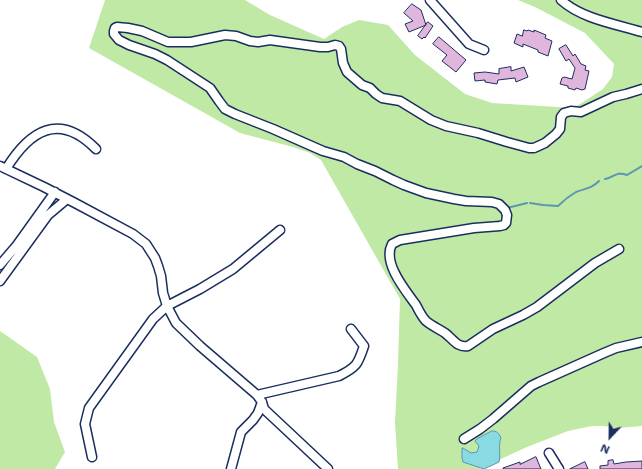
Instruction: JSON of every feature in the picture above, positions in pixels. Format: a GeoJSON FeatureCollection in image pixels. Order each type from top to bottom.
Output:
{"type":"FeatureCollection","features":[{"type":"Feature","properties":{"kind":"street"},"geometry":{"type":"LineString","coordinates":[[430,0],[469,44],[484,50]]}},
{"type":"Feature","properties":{"kind":"street"},"geometry":{"type":"LineString","coordinates":[[561,0],[575,10],[590,17],[642,32]]}},
{"type":"Feature","properties":{"kind":"street"},"geometry":{"type":"LineString","coordinates":[[619,249],[594,263],[552,297],[529,312],[493,329],[468,346],[460,346],[423,317],[398,278],[393,268],[389,250],[392,244],[400,240],[474,228],[504,225],[507,220],[507,215],[499,204],[492,202],[454,199],[419,190],[393,180],[375,170],[352,162],[344,157],[323,151],[234,114],[225,109],[210,88],[167,60],[119,40],[114,34],[114,31],[117,27],[142,30],[168,42],[191,42],[225,35],[236,36],[258,42],[270,40],[320,47],[335,45],[339,46],[347,72],[362,85],[370,88],[382,98],[400,101],[432,120],[446,126],[478,133],[529,148],[534,148],[545,143],[556,134],[560,129],[561,117],[564,113],[571,111],[581,112],[613,97],[642,89]]}},
{"type":"Feature","properties":{"kind":"street"},"geometry":{"type":"LineString","coordinates":[[96,149],[83,137],[69,130],[62,128],[48,130],[40,133],[34,138],[3,168],[55,192],[133,234],[146,244],[158,266],[166,306],[173,320],[184,332],[257,395],[263,405],[320,469]]}},
{"type":"Feature","properties":{"kind":"street"},"geometry":{"type":"LineString","coordinates":[[0,265],[55,192]]}},
{"type":"Feature","properties":{"kind":"street"},"geometry":{"type":"LineString","coordinates":[[0,281],[48,216],[67,199]]}},
{"type":"Feature","properties":{"kind":"street"},"geometry":{"type":"LineString","coordinates":[[92,457],[85,424],[89,408],[153,319],[166,306],[200,289],[233,269],[280,230]]}},
{"type":"Feature","properties":{"kind":"street"},"geometry":{"type":"LineString","coordinates":[[257,395],[339,376],[349,371],[359,361],[364,346],[351,329]]}},
{"type":"Feature","properties":{"kind":"street"},"geometry":{"type":"LineString","coordinates":[[464,439],[493,419],[531,386],[616,348],[642,342]]}},
{"type":"Feature","properties":{"kind":"street"},"geometry":{"type":"LineString","coordinates":[[231,469],[241,432],[253,420],[263,405]]}},
{"type":"Feature","properties":{"kind":"street"},"geometry":{"type":"LineString","coordinates":[[263,405],[328,469]]}},
{"type":"Feature","properties":{"kind":"street"},"geometry":{"type":"LineString","coordinates":[[549,453],[559,469]]}},
{"type":"Feature","properties":{"kind":"green space"},"geometry":{"type":"Polygon","coordinates":[[[105,0],[245,0],[270,15],[324,39],[342,27],[359,20],[388,25],[415,55],[465,94],[492,103],[574,108],[603,89],[612,77],[614,64],[585,33],[535,7],[518,0],[642,0],[642,426],[618,428],[592,426],[568,431],[527,447],[479,469],[398,469],[395,423],[400,299],[321,160],[310,153],[293,147],[240,133],[89,48],[105,0]]]}},
{"type":"Feature","properties":{"kind":"green space"},"geometry":{"type":"Polygon","coordinates":[[[0,331],[37,357],[50,389],[54,422],[65,452],[55,469],[0,469],[0,331]]]}},
{"type":"Feature","properties":{"kind":"water"},"geometry":{"type":"Polygon","coordinates":[[[492,431],[498,433],[501,438],[499,462],[484,469],[463,462],[462,448],[471,453],[477,452],[479,446],[475,441],[492,431]]]}},
{"type":"Feature","properties":{"kind":"building"},"geometry":{"type":"Polygon","coordinates":[[[412,4],[421,10],[426,25],[409,32],[405,24],[413,21],[404,13],[412,4]]]}},
{"type":"Feature","properties":{"kind":"building"},"geometry":{"type":"Polygon","coordinates":[[[428,22],[433,26],[425,38],[424,37],[422,39],[418,36],[428,22]]]}},
{"type":"Feature","properties":{"kind":"building"},"geometry":{"type":"Polygon","coordinates":[[[524,30],[534,32],[534,30],[546,35],[545,38],[552,41],[548,56],[523,44],[523,47],[514,43],[517,34],[522,36],[524,30]]]}},
{"type":"Feature","properties":{"kind":"building"},"geometry":{"type":"Polygon","coordinates":[[[439,37],[466,60],[456,72],[442,61],[447,55],[433,44],[439,37]]]}},
{"type":"Feature","properties":{"kind":"building"},"geometry":{"type":"Polygon","coordinates":[[[566,45],[573,56],[575,54],[581,64],[586,66],[585,70],[589,71],[585,89],[582,90],[576,88],[575,90],[560,84],[562,78],[564,77],[572,79],[575,68],[569,59],[566,61],[559,49],[566,45]]]}},
{"type":"Feature","properties":{"kind":"building"},"geometry":{"type":"Polygon","coordinates":[[[511,67],[511,71],[524,67],[528,77],[516,82],[515,78],[498,80],[497,84],[485,82],[485,80],[475,81],[474,73],[485,72],[499,74],[499,69],[511,67]]]}},
{"type":"Feature","properties":{"kind":"building"},"geometry":{"type":"Polygon","coordinates":[[[536,457],[541,469],[503,469],[520,462],[520,464],[536,457]]]}},
{"type":"Feature","properties":{"kind":"building"},"geometry":{"type":"Polygon","coordinates":[[[613,460],[614,464],[642,461],[642,469],[600,469],[600,466],[608,465],[608,461],[613,460]]]}},
{"type":"Feature","properties":{"kind":"building"},"geometry":{"type":"Polygon","coordinates":[[[585,462],[588,469],[570,469],[585,462]]]}},
{"type":"Feature","properties":{"kind":"waterway"},"geometry":{"type":"LineString","coordinates":[[605,179],[618,174],[627,175],[642,166]]}},
{"type":"Feature","properties":{"kind":"waterway"},"geometry":{"type":"LineString","coordinates":[[530,203],[558,206],[576,192],[591,187],[599,181]]}},
{"type":"Feature","properties":{"kind":"waterway"},"geometry":{"type":"LineString","coordinates":[[507,208],[527,203]]}}]}
